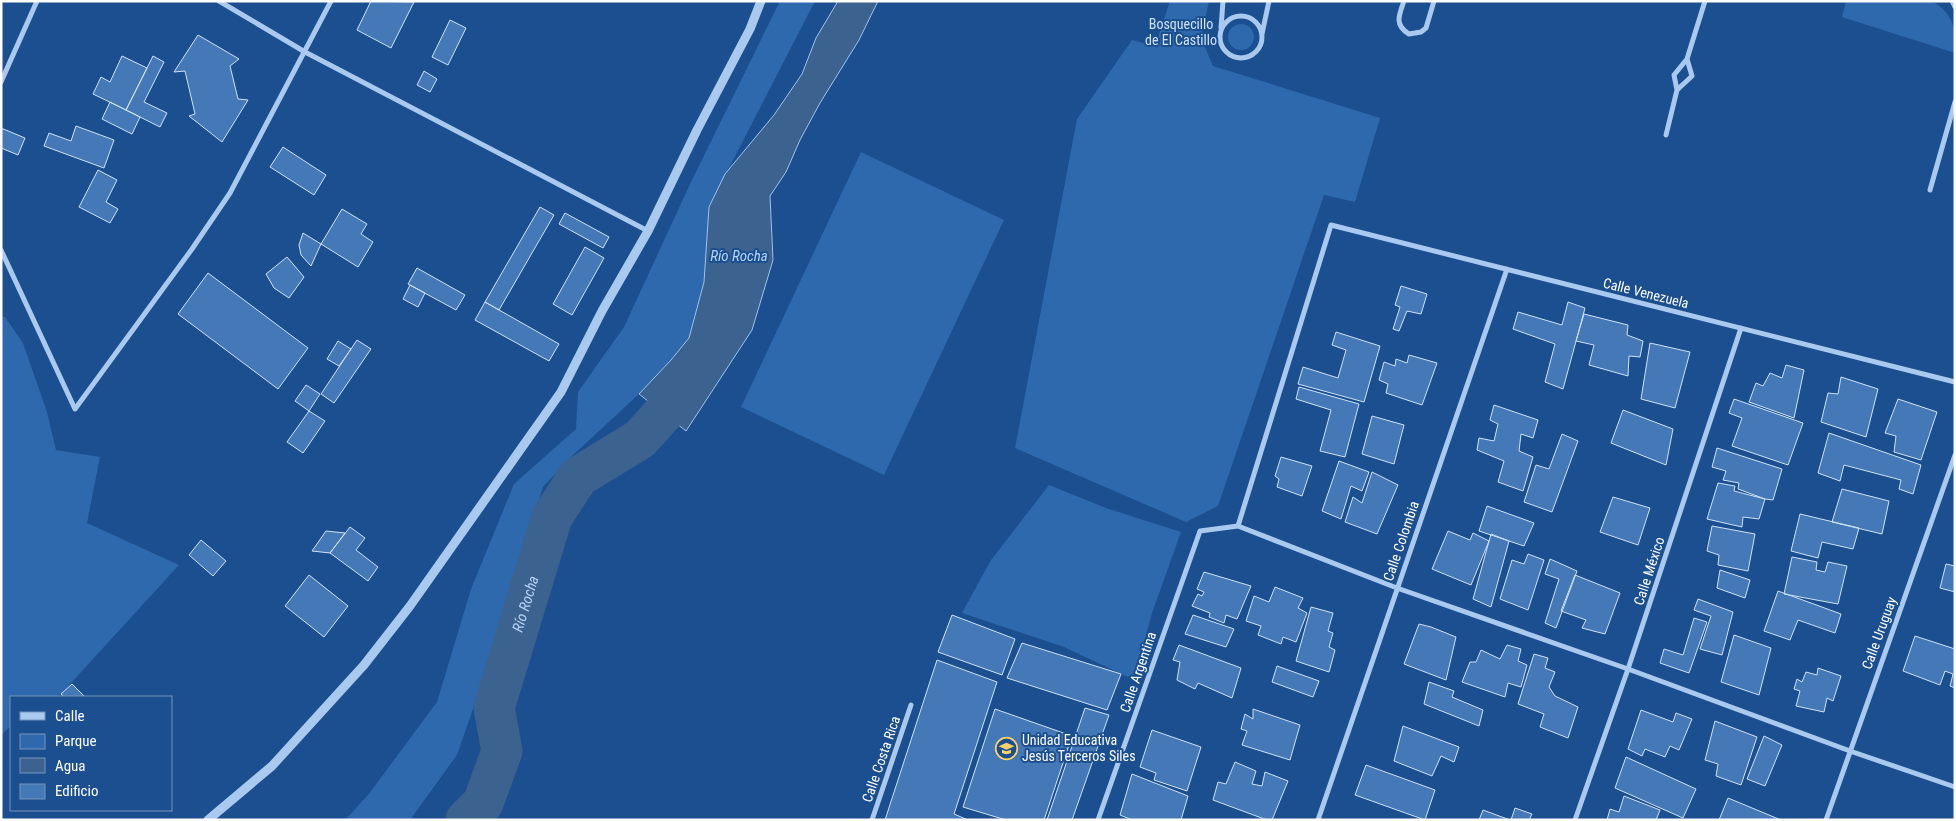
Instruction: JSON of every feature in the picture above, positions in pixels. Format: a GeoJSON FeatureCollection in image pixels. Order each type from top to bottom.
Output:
{"type":"FeatureCollection","features":[{"type":"Feature","properties":{"kind":"street"},"geometry":{"type":"LineString","coordinates":[[1,82],[37,1]]}},
{"type":"Feature","properties":{"kind":"street"},"geometry":{"type":"LineString","coordinates":[[219,1],[305,52],[648,231]]}},
{"type":"Feature","properties":{"kind":"street"},"geometry":{"type":"LineString","coordinates":[[1,250],[75,409],[192,249],[230,193],[331,1]]}},
{"type":"Feature","properties":{"kind":"street"},"geometry":{"type":"LineString","coordinates":[[208,820],[272,766],[364,666],[410,606],[561,392],[602,311],[648,231],[697,130],[750,29],[761,1]]}},
{"type":"Feature","properties":{"kind":"street"},"geometry":{"type":"LineString","coordinates":[[1223,1],[1220,39],[1227,52],[1240,57],[1247,57],[1259,48],[1270,1]]}},
{"type":"Feature","properties":{"kind":"street"},"geometry":{"type":"LineString","coordinates":[[1404,1],[1398,19],[1399,25],[1409,34],[1421,32],[1426,28],[1434,1]]}},
{"type":"Feature","properties":{"kind":"street"},"geometry":{"type":"LineString","coordinates":[[1666,135],[1677,90],[1674,75],[1687,59],[1705,1]]}},
{"type":"Feature","properties":{"kind":"street"},"geometry":{"type":"LineString","coordinates":[[1952,1],[1955,7]]}},
{"type":"Feature","properties":{"kind":"street"},"geometry":{"type":"LineString","coordinates":[[1221,32],[1223,25],[1233,17],[1246,16],[1256,22],[1262,34]]}},
{"type":"Feature","properties":{"kind":"street"},"geometry":{"type":"LineString","coordinates":[[1677,90],[1692,76],[1687,59]]}},
{"type":"Feature","properties":{"kind":"street"},"geometry":{"type":"LineString","coordinates":[[1930,190],[1955,102]]}},
{"type":"Feature","properties":{"kind":"street","name":"Calle Venezuela"},"geometry":{"type":"LineString","coordinates":[[1238,526],[1331,225],[1955,382]]}},
{"type":"Feature","properties":{"kind":"street","name":"Calle Colombia"},"geometry":{"type":"LineString","coordinates":[[1318,820],[1507,270]]}},
{"type":"Feature","properties":{"kind":"street","name":"Calle México"},"geometry":{"type":"LineString","coordinates":[[1575,820],[1628,668],[1741,328]]}},
{"type":"Feature","properties":{"kind":"street","name":"Calle Uruguay"},"geometry":{"type":"LineString","coordinates":[[1826,820],[1955,455]]}},
{"type":"Feature","properties":{"kind":"street"},"geometry":{"type":"LineString","coordinates":[[1238,526],[1397,588],[1628,668],[1850,751],[1955,786]]}},
{"type":"Feature","properties":{"kind":"street","name":"Calle Argentina"},"geometry":{"type":"LineString","coordinates":[[1098,820],[1200,531],[1238,526]]}},
{"type":"Feature","properties":{"kind":"street","name":"Calle Costa Rica"},"geometry":{"type":"LineString","coordinates":[[872,820],[911,705]]}},
{"type":"Feature","properties":{"kind":"green space"},"geometry":{"type":"Polygon","coordinates":[[[780,1],[815,1],[709,207],[704,282],[689,338],[639,394],[572,456],[543,487],[498,637],[457,755],[410,820],[345,820],[368,795],[437,702],[471,589],[514,484],[576,429],[578,392],[624,327],[691,182],[780,1]]]}},
{"type":"Feature","properties":{"kind":"green space","name":"Bosquecillo de El Castillo"},"geometry":{"type":"Polygon","coordinates":[[[1170,1],[1209,1],[1201,38],[1213,66],[1380,118],[1355,202],[1324,195],[1218,506],[1186,522],[1015,448],[1077,119],[1132,40],[1155,46],[1170,1]]]}},
{"type":"Feature","properties":{"kind":"green space"},"geometry":{"type":"Polygon","coordinates":[[[1846,1],[1932,1],[1940,6],[1952,23],[1955,36],[1955,53],[1842,17],[1846,1]]]}},
{"type":"Feature","properties":{"kind":"green space"},"geometry":{"type":"Polygon","coordinates":[[[1241,24],[1250,28],[1254,37],[1250,46],[1241,50],[1232,46],[1228,37],[1232,28],[1241,24]]]}},
{"type":"Feature","properties":{"kind":"green space"},"geometry":{"type":"Polygon","coordinates":[[[861,152],[1004,220],[884,475],[741,407],[861,152]]]}},
{"type":"Feature","properties":{"kind":"green space"},"geometry":{"type":"Polygon","coordinates":[[[1,317],[5,317],[23,343],[47,412],[56,450],[100,457],[87,523],[179,565],[61,694],[58,696],[10,696],[10,727],[1,735],[1,317]]]}},
{"type":"Feature","properties":{"kind":"green space"},"geometry":{"type":"Polygon","coordinates":[[[1049,485],[1106,508],[1181,532],[1152,613],[1134,680],[1064,647],[962,613],[991,560],[1049,485]]]}},
{"type":"Feature","properties":{"kind":"water","name":"Río Rocha"},"geometry":{"type":"Polygon","coordinates":[[[838,1],[878,1],[859,40],[820,103],[800,140],[786,172],[770,196],[773,260],[752,330],[686,431],[639,394],[689,338],[704,282],[709,207],[725,174],[774,115],[802,74],[816,38],[838,1]]]}},
{"type":"Feature","properties":{"kind":"building"},"geometry":{"type":"Polygon","coordinates":[[[371,1],[414,2],[391,48],[357,30],[371,1]]]}},
{"type":"Feature","properties":{"kind":"building"},"geometry":{"type":"Polygon","coordinates":[[[450,20],[466,28],[448,65],[432,57],[450,20]]]}},
{"type":"Feature","properties":{"kind":"building"},"geometry":{"type":"Polygon","coordinates":[[[198,35],[239,59],[230,66],[238,99],[248,100],[222,142],[189,116],[195,114],[185,71],[174,72],[198,35]]]}},
{"type":"Feature","properties":{"kind":"building"},"geometry":{"type":"Polygon","coordinates":[[[122,56],[147,68],[126,110],[93,94],[101,77],[110,82],[122,56]]]}},
{"type":"Feature","properties":{"kind":"building"},"geometry":{"type":"Polygon","coordinates":[[[153,56],[164,62],[144,102],[167,113],[160,127],[126,110],[153,56]]]}},
{"type":"Feature","properties":{"kind":"building"},"geometry":{"type":"Polygon","coordinates":[[[424,71],[437,79],[430,92],[417,85],[424,71]]]}},
{"type":"Feature","properties":{"kind":"building"},"geometry":{"type":"Polygon","coordinates":[[[110,102],[140,117],[132,134],[102,119],[110,102]]]}},
{"type":"Feature","properties":{"kind":"building"},"geometry":{"type":"Polygon","coordinates":[[[76,126],[114,140],[104,168],[44,146],[49,133],[71,141],[76,126]]]}},
{"type":"Feature","properties":{"kind":"building"},"geometry":{"type":"Polygon","coordinates":[[[1,128],[25,138],[18,155],[1,148],[1,128]]]}},
{"type":"Feature","properties":{"kind":"building"},"geometry":{"type":"Polygon","coordinates":[[[283,147],[326,175],[314,195],[270,167],[283,147]]]}},
{"type":"Feature","properties":{"kind":"building"},"geometry":{"type":"Polygon","coordinates":[[[98,170],[117,180],[106,202],[118,209],[110,223],[79,207],[98,170]]]}},
{"type":"Feature","properties":{"kind":"building"},"geometry":{"type":"Polygon","coordinates":[[[540,207],[554,215],[499,310],[485,302],[540,207]]]}},
{"type":"Feature","properties":{"kind":"building"},"geometry":{"type":"Polygon","coordinates":[[[342,209],[367,224],[361,234],[373,242],[358,267],[321,244],[342,209]]]}},
{"type":"Feature","properties":{"kind":"building"},"geometry":{"type":"Polygon","coordinates":[[[565,213],[609,237],[603,248],[559,224],[565,213]]]}},
{"type":"Feature","properties":{"kind":"building"},"geometry":{"type":"Polygon","coordinates":[[[303,233],[321,244],[311,266],[301,255],[299,245],[303,233]]]}},
{"type":"Feature","properties":{"kind":"building"},"geometry":{"type":"Polygon","coordinates":[[[585,247],[604,258],[572,315],[553,304],[585,247]]]}},
{"type":"Feature","properties":{"kind":"building"},"geometry":{"type":"Polygon","coordinates":[[[287,257],[304,277],[289,298],[274,288],[266,274],[287,257]]]}},
{"type":"Feature","properties":{"kind":"building"},"geometry":{"type":"Polygon","coordinates":[[[417,268],[465,295],[456,310],[408,284],[417,268]]]}},
{"type":"Feature","properties":{"kind":"building"},"geometry":{"type":"Polygon","coordinates":[[[208,273],[308,348],[278,389],[178,314],[208,273]]]}},
{"type":"Feature","properties":{"kind":"building"},"geometry":{"type":"Polygon","coordinates":[[[410,285],[425,293],[418,307],[403,299],[410,285]]]}},
{"type":"Feature","properties":{"kind":"building"},"geometry":{"type":"Polygon","coordinates":[[[1401,286],[1427,294],[1421,314],[1407,311],[1399,331],[1393,329],[1400,307],[1395,305],[1401,286]]]}},
{"type":"Feature","properties":{"kind":"building"},"geometry":{"type":"Polygon","coordinates":[[[485,302],[559,344],[549,361],[475,320],[485,302]]]}},
{"type":"Feature","properties":{"kind":"building"},"geometry":{"type":"Polygon","coordinates":[[[1568,302],[1585,308],[1563,389],[1545,382],[1555,344],[1513,329],[1518,312],[1562,325],[1568,302]]]}},
{"type":"Feature","properties":{"kind":"building"},"geometry":{"type":"Polygon","coordinates":[[[1584,314],[1628,325],[1627,335],[1643,341],[1640,357],[1629,356],[1628,376],[1589,365],[1594,345],[1576,341],[1584,314]]]}},
{"type":"Feature","properties":{"kind":"building"},"geometry":{"type":"Polygon","coordinates":[[[1336,332],[1380,346],[1364,402],[1298,384],[1303,367],[1338,378],[1346,350],[1332,345],[1336,332]]]}},
{"type":"Feature","properties":{"kind":"building"},"geometry":{"type":"Polygon","coordinates":[[[357,340],[371,349],[334,403],[321,394],[357,340]]]}},
{"type":"Feature","properties":{"kind":"building"},"geometry":{"type":"Polygon","coordinates":[[[338,341],[351,349],[339,366],[327,359],[338,341]]]}},
{"type":"Feature","properties":{"kind":"building"},"geometry":{"type":"Polygon","coordinates":[[[1650,343],[1690,352],[1675,408],[1641,399],[1650,343]]]}},
{"type":"Feature","properties":{"kind":"building"},"geometry":{"type":"Polygon","coordinates":[[[1409,355],[1437,363],[1422,405],[1386,393],[1388,384],[1379,380],[1384,362],[1395,366],[1396,359],[1407,363],[1409,355]]]}},
{"type":"Feature","properties":{"kind":"building"},"geometry":{"type":"Polygon","coordinates":[[[1786,365],[1804,370],[1794,418],[1749,402],[1756,383],[1763,386],[1770,373],[1782,378],[1786,365]]]}},
{"type":"Feature","properties":{"kind":"building"},"geometry":{"type":"Polygon","coordinates":[[[1841,377],[1878,389],[1866,437],[1821,422],[1828,393],[1838,394],[1841,377]]]}},
{"type":"Feature","properties":{"kind":"building"},"geometry":{"type":"Polygon","coordinates":[[[306,385],[320,394],[309,411],[295,401],[306,385]]]}},
{"type":"Feature","properties":{"kind":"building"},"geometry":{"type":"Polygon","coordinates":[[[1299,387],[1359,404],[1345,457],[1320,451],[1331,410],[1296,399],[1299,387]]]}},
{"type":"Feature","properties":{"kind":"building"},"geometry":{"type":"Polygon","coordinates":[[[1734,399],[1803,423],[1788,465],[1732,446],[1742,418],[1729,413],[1734,399]]]}},
{"type":"Feature","properties":{"kind":"building"},"geometry":{"type":"Polygon","coordinates":[[[1898,399],[1937,412],[1921,460],[1894,452],[1896,436],[1885,433],[1898,399]]]}},
{"type":"Feature","properties":{"kind":"building"},"geometry":{"type":"Polygon","coordinates":[[[1494,405],[1538,420],[1533,438],[1521,434],[1519,451],[1533,457],[1523,491],[1498,482],[1504,461],[1477,450],[1479,438],[1494,441],[1498,424],[1490,420],[1494,405]]]}},
{"type":"Feature","properties":{"kind":"building"},"geometry":{"type":"Polygon","coordinates":[[[1623,410],[1673,429],[1666,465],[1611,443],[1623,410]]]}},
{"type":"Feature","properties":{"kind":"building"},"geometry":{"type":"Polygon","coordinates":[[[309,411],[325,421],[303,453],[287,442],[309,411]]]}},
{"type":"Feature","properties":{"kind":"building"},"geometry":{"type":"Polygon","coordinates":[[[1372,416],[1404,425],[1394,464],[1362,454],[1372,416]]]}},
{"type":"Feature","properties":{"kind":"building"},"geometry":{"type":"Polygon","coordinates":[[[1829,433],[1921,465],[1913,494],[1899,489],[1901,480],[1844,465],[1840,481],[1818,473],[1829,433]]]}},
{"type":"Feature","properties":{"kind":"building"},"geometry":{"type":"Polygon","coordinates":[[[1562,434],[1578,441],[1552,512],[1524,502],[1536,465],[1549,469],[1562,434]]]}},
{"type":"Feature","properties":{"kind":"building"},"geometry":{"type":"Polygon","coordinates":[[[1717,448],[1782,469],[1773,500],[1738,489],[1739,483],[1723,480],[1726,471],[1712,467],[1717,448]]]}},
{"type":"Feature","properties":{"kind":"building"},"geometry":{"type":"Polygon","coordinates":[[[1281,457],[1312,466],[1302,496],[1277,487],[1279,479],[1275,476],[1281,457]]]}},
{"type":"Feature","properties":{"kind":"building"},"geometry":{"type":"Polygon","coordinates":[[[1339,461],[1369,472],[1362,491],[1351,486],[1341,519],[1322,511],[1339,461]]]}},
{"type":"Feature","properties":{"kind":"building"},"geometry":{"type":"Polygon","coordinates":[[[1372,472],[1398,485],[1377,534],[1345,522],[1353,497],[1362,503],[1372,472]]]}},
{"type":"Feature","properties":{"kind":"building"},"geometry":{"type":"Polygon","coordinates":[[[1718,483],[1735,486],[1734,491],[1765,499],[1759,519],[1743,517],[1742,527],[1707,519],[1718,483]]]}},
{"type":"Feature","properties":{"kind":"building"},"geometry":{"type":"Polygon","coordinates":[[[1842,489],[1889,501],[1882,534],[1832,522],[1842,489]]]}},
{"type":"Feature","properties":{"kind":"building"},"geometry":{"type":"Polygon","coordinates":[[[1613,497],[1650,508],[1638,545],[1600,532],[1613,497]]]}},
{"type":"Feature","properties":{"kind":"building"},"geometry":{"type":"Polygon","coordinates":[[[1487,506],[1534,523],[1524,546],[1479,531],[1487,506]]]}},
{"type":"Feature","properties":{"kind":"building"},"geometry":{"type":"Polygon","coordinates":[[[1800,514],[1859,528],[1853,549],[1822,542],[1818,558],[1791,551],[1800,514]]]}},
{"type":"Feature","properties":{"kind":"building"},"geometry":{"type":"Polygon","coordinates":[[[1712,526],[1755,534],[1748,571],[1718,565],[1719,555],[1707,551],[1712,526]]]}},
{"type":"Feature","properties":{"kind":"building"},"geometry":{"type":"Polygon","coordinates":[[[350,527],[365,538],[356,550],[378,567],[368,581],[330,553],[350,527]]]}},
{"type":"Feature","properties":{"kind":"building"},"geometry":{"type":"Polygon","coordinates":[[[326,531],[345,533],[330,553],[312,551],[326,531]]]}},
{"type":"Feature","properties":{"kind":"building"},"geometry":{"type":"Polygon","coordinates":[[[1448,531],[1470,540],[1473,533],[1489,541],[1471,585],[1432,569],[1448,531]]]}},
{"type":"Feature","properties":{"kind":"building"},"geometry":{"type":"Polygon","coordinates":[[[1491,534],[1509,541],[1491,607],[1473,599],[1491,534]]]}},
{"type":"Feature","properties":{"kind":"building"},"geometry":{"type":"Polygon","coordinates":[[[201,540],[226,561],[213,576],[189,555],[201,540]]]}},
{"type":"Feature","properties":{"kind":"building"},"geometry":{"type":"Polygon","coordinates":[[[1528,554],[1544,560],[1528,610],[1500,599],[1512,560],[1524,564],[1528,554]]]}},
{"type":"Feature","properties":{"kind":"building"},"geometry":{"type":"Polygon","coordinates":[[[1792,557],[1817,562],[1816,570],[1825,572],[1828,562],[1847,566],[1838,604],[1784,594],[1792,557]]]}},
{"type":"Feature","properties":{"kind":"building"},"geometry":{"type":"Polygon","coordinates":[[[1550,559],[1577,571],[1556,628],[1545,623],[1559,579],[1545,574],[1550,559]]]}},
{"type":"Feature","properties":{"kind":"building"},"geometry":{"type":"Polygon","coordinates":[[[1946,564],[1955,566],[1955,592],[1940,588],[1946,564]]]}},
{"type":"Feature","properties":{"kind":"building"},"geometry":{"type":"Polygon","coordinates":[[[1720,570],[1750,580],[1745,598],[1717,588],[1720,570]]]}},
{"type":"Feature","properties":{"kind":"building"},"geometry":{"type":"Polygon","coordinates":[[[1204,572],[1251,586],[1237,619],[1226,615],[1224,623],[1209,617],[1210,613],[1192,606],[1198,594],[1202,596],[1204,592],[1197,589],[1204,572]]]}},
{"type":"Feature","properties":{"kind":"building"},"geometry":{"type":"Polygon","coordinates":[[[309,575],[348,606],[324,637],[285,606],[309,575]]]}},
{"type":"Feature","properties":{"kind":"building"},"geometry":{"type":"Polygon","coordinates":[[[1575,575],[1620,593],[1605,634],[1582,628],[1586,620],[1561,611],[1575,575]]]}},
{"type":"Feature","properties":{"kind":"building"},"geometry":{"type":"Polygon","coordinates":[[[1275,587],[1303,598],[1298,608],[1307,613],[1296,642],[1283,637],[1281,644],[1258,635],[1261,626],[1246,621],[1254,596],[1269,602],[1275,587]]]}},
{"type":"Feature","properties":{"kind":"building"},"geometry":{"type":"Polygon","coordinates":[[[1778,591],[1841,614],[1835,633],[1798,620],[1790,640],[1764,631],[1778,591]]]}},
{"type":"Feature","properties":{"kind":"building"},"geometry":{"type":"Polygon","coordinates":[[[1698,599],[1733,612],[1722,655],[1700,649],[1711,616],[1694,610],[1698,599]]]}},
{"type":"Feature","properties":{"kind":"building"},"geometry":{"type":"Polygon","coordinates":[[[1311,607],[1333,613],[1328,631],[1333,633],[1329,647],[1335,650],[1329,672],[1296,661],[1311,607]]]}},
{"type":"Feature","properties":{"kind":"building"},"geometry":{"type":"Polygon","coordinates":[[[952,615],[1015,639],[1002,675],[938,652],[952,615]]]}},
{"type":"Feature","properties":{"kind":"building"},"geometry":{"type":"Polygon","coordinates":[[[1193,615],[1234,629],[1226,647],[1185,634],[1193,615]]]}},
{"type":"Feature","properties":{"kind":"building"},"geometry":{"type":"Polygon","coordinates":[[[1694,618],[1707,622],[1689,673],[1660,663],[1664,649],[1683,655],[1694,618]]]}},
{"type":"Feature","properties":{"kind":"building"},"geometry":{"type":"Polygon","coordinates":[[[1419,624],[1456,637],[1446,680],[1404,664],[1419,624]]]}},
{"type":"Feature","properties":{"kind":"building"},"geometry":{"type":"Polygon","coordinates":[[[1734,635],[1771,648],[1759,695],[1721,682],[1734,635]]]}},
{"type":"Feature","properties":{"kind":"building"},"geometry":{"type":"Polygon","coordinates":[[[1915,636],[1955,649],[1955,688],[1950,686],[1953,674],[1945,671],[1940,685],[1903,671],[1915,636]]]}},
{"type":"Feature","properties":{"kind":"building"},"geometry":{"type":"Polygon","coordinates":[[[1022,643],[1121,674],[1107,710],[1007,678],[1022,643]]]}},
{"type":"Feature","properties":{"kind":"building"},"geometry":{"type":"Polygon","coordinates":[[[1179,645],[1241,668],[1232,698],[1198,683],[1195,689],[1177,680],[1180,662],[1173,660],[1179,645]]]}},
{"type":"Feature","properties":{"kind":"building"},"geometry":{"type":"Polygon","coordinates":[[[1507,645],[1521,649],[1518,661],[1527,665],[1521,687],[1508,683],[1505,697],[1462,682],[1470,662],[1476,662],[1481,650],[1500,659],[1507,645]]]}},
{"type":"Feature","properties":{"kind":"building"},"geometry":{"type":"Polygon","coordinates":[[[1534,654],[1548,658],[1545,668],[1555,672],[1549,687],[1555,696],[1578,707],[1568,738],[1540,727],[1544,714],[1518,704],[1534,654]]]}},
{"type":"Feature","properties":{"kind":"building"},"geometry":{"type":"Polygon","coordinates":[[[937,660],[997,682],[954,814],[968,820],[885,820],[937,660]]]}},
{"type":"Feature","properties":{"kind":"building"},"geometry":{"type":"Polygon","coordinates":[[[1277,666],[1319,681],[1313,697],[1272,682],[1277,666]]]}},
{"type":"Feature","properties":{"kind":"building"},"geometry":{"type":"Polygon","coordinates":[[[1818,668],[1841,676],[1833,701],[1827,698],[1824,712],[1796,706],[1800,691],[1794,689],[1797,679],[1802,682],[1806,672],[1817,675],[1818,668]]]}},
{"type":"Feature","properties":{"kind":"building"},"geometry":{"type":"Polygon","coordinates":[[[1429,682],[1454,691],[1452,697],[1483,710],[1479,726],[1424,704],[1429,682]]]}},
{"type":"Feature","properties":{"kind":"building"},"geometry":{"type":"Polygon","coordinates":[[[72,684],[84,696],[63,696],[61,694],[72,684]]]}},
{"type":"Feature","properties":{"kind":"building"},"geometry":{"type":"Polygon","coordinates":[[[1085,708],[1109,715],[1072,820],[1047,820],[1085,708]]]}},
{"type":"Feature","properties":{"kind":"building"},"geometry":{"type":"Polygon","coordinates":[[[995,709],[1072,736],[1044,820],[1006,820],[963,807],[995,709]]]}},
{"type":"Feature","properties":{"kind":"building"},"geometry":{"type":"Polygon","coordinates":[[[1253,709],[1300,725],[1290,760],[1242,745],[1247,731],[1241,729],[1245,714],[1253,719],[1253,709]]]}},
{"type":"Feature","properties":{"kind":"building"},"geometry":{"type":"Polygon","coordinates":[[[1641,710],[1673,722],[1676,713],[1692,719],[1679,750],[1670,746],[1665,757],[1645,749],[1642,756],[1628,749],[1641,710]]]}},
{"type":"Feature","properties":{"kind":"building"},"geometry":{"type":"Polygon","coordinates":[[[1715,721],[1757,737],[1741,785],[1716,776],[1718,764],[1705,760],[1715,721]]]}},
{"type":"Feature","properties":{"kind":"building"},"geometry":{"type":"Polygon","coordinates":[[[1403,726],[1459,747],[1454,762],[1441,756],[1432,776],[1394,761],[1403,726]]]}},
{"type":"Feature","properties":{"kind":"building"},"geometry":{"type":"Polygon","coordinates":[[[1152,730],[1201,747],[1187,791],[1154,780],[1156,773],[1140,767],[1152,730]]]}},
{"type":"Feature","properties":{"kind":"building"},"geometry":{"type":"Polygon","coordinates":[[[1764,736],[1782,745],[1765,786],[1747,779],[1764,736]]]}},
{"type":"Feature","properties":{"kind":"building"},"geometry":{"type":"Polygon","coordinates":[[[1626,757],[1696,789],[1683,818],[1615,788],[1626,757]]]}},
{"type":"Feature","properties":{"kind":"building"},"geometry":{"type":"Polygon","coordinates":[[[1235,762],[1256,771],[1252,784],[1262,786],[1265,772],[1288,781],[1272,820],[1267,820],[1213,800],[1218,782],[1226,784],[1235,762]]]}},
{"type":"Feature","properties":{"kind":"building"},"geometry":{"type":"Polygon","coordinates":[[[1366,765],[1435,790],[1425,820],[1355,795],[1366,765]]]}},
{"type":"Feature","properties":{"kind":"building"},"geometry":{"type":"Polygon","coordinates":[[[1132,774],[1188,796],[1181,820],[1132,820],[1120,815],[1132,774]]]}},
{"type":"Feature","properties":{"kind":"building"},"geometry":{"type":"Polygon","coordinates":[[[1624,796],[1660,810],[1656,820],[1607,820],[1610,809],[1619,812],[1624,796]]]}},
{"type":"Feature","properties":{"kind":"building"},"geometry":{"type":"Polygon","coordinates":[[[1728,798],[1781,820],[1719,820],[1728,798]]]}},
{"type":"Feature","properties":{"kind":"building"},"geometry":{"type":"Polygon","coordinates":[[[1515,808],[1532,814],[1529,820],[1511,820],[1515,808]]]}},
{"type":"Feature","properties":{"kind":"building"},"geometry":{"type":"Polygon","coordinates":[[[1483,810],[1510,820],[1479,820],[1483,810]]]}},
{"type":"Feature","properties":{"kind":"waterway","name":"Río Rocha"},"geometry":{"type":"LineString","coordinates":[[466,820],[483,803],[502,751],[494,708],[552,517],[578,477],[640,439],[677,398],[694,368]]}},
{"type":"Feature","properties":{"kind":"place","name":"Unidad Educativa Jesús Terceros Siles"},"geometry":{"type":"Point","coordinates":[1006,748]}}]}
